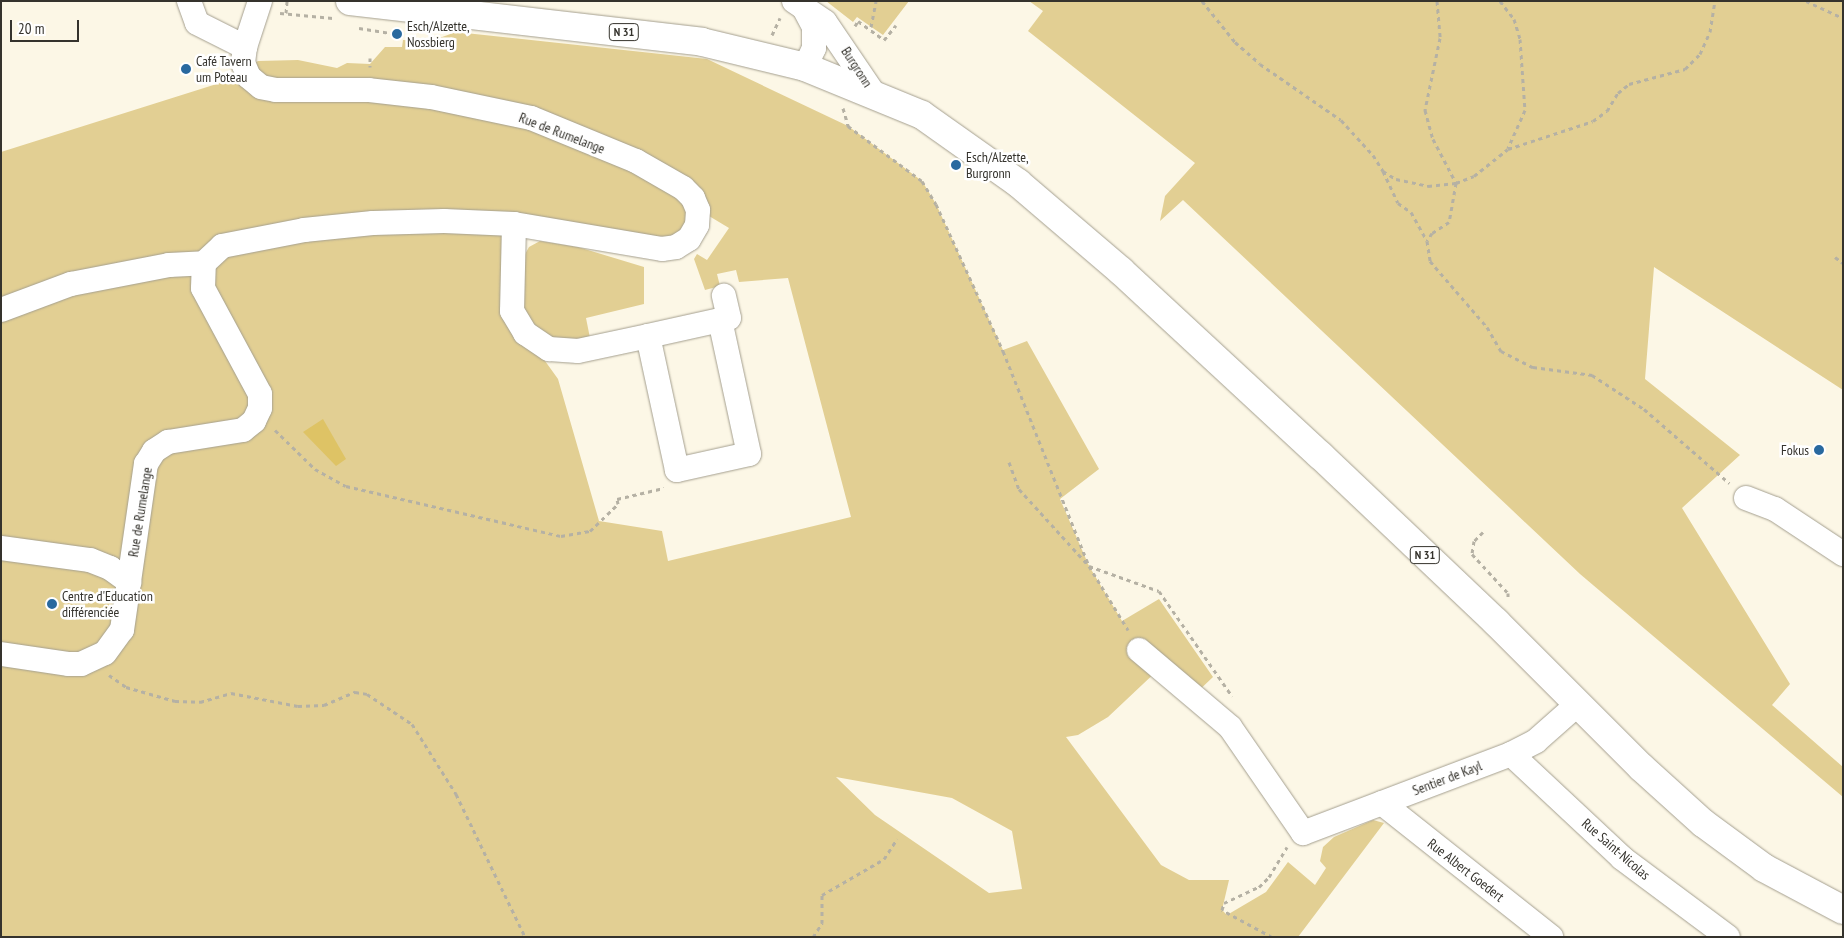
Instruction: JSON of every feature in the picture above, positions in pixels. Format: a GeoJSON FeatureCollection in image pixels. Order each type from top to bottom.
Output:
{"type":"FeatureCollection","features":[{"type":"Feature","properties":{"kind":"main road","name":"N 31"},"geometry":{"type":"LineString","coordinates":[[350,1],[702,42],[814,70],[922,115],[1002,172],[1121,271],[1496,622],[1641,767],[1703,822],[1764,868],[1843,910]]}},
{"type":"Feature","properties":{"kind":"street"},"geometry":{"type":"LineString","coordinates":[[189,1],[197,23],[245,47]]}},
{"type":"Feature","properties":{"kind":"street","name":"Rue de Rumelange"},"geometry":{"type":"LineString","coordinates":[[204,263],[222,246],[304,230],[435,221],[514,224],[662,250],[676,248],[689,239],[697,225],[698,210],[693,198],[683,188],[636,161],[531,118],[431,97],[369,90],[276,90],[261,87],[249,77],[243,62],[245,47],[260,1]]}},
{"type":"Feature","properties":{"kind":"street"},"geometry":{"type":"LineString","coordinates":[[793,8],[814,27],[814,70]]}},
{"type":"Feature","properties":{"kind":"street","name":"Burgronn"},"geometry":{"type":"LineString","coordinates":[[793,8],[825,22],[846,34],[874,94]]}},
{"type":"Feature","properties":{"kind":"street","name":"Burgronn"},"geometry":{"type":"LineString","coordinates":[[814,70],[846,34]]}},
{"type":"Feature","properties":{"kind":"street"},"geometry":{"type":"LineString","coordinates":[[514,224],[512,311],[525,333],[549,349],[578,352],[729,318],[724,296]]}},
{"type":"Feature","properties":{"kind":"street"},"geometry":{"type":"LineString","coordinates":[[1,310],[71,284],[168,265],[204,263],[203,288],[260,394],[258,414]]}},
{"type":"Feature","properties":{"kind":"street"},"geometry":{"type":"LineString","coordinates":[[648,336],[678,470],[750,454],[720,320]]}},
{"type":"Feature","properties":{"kind":"street","name":"Rue de Rumelange"},"geometry":{"type":"LineString","coordinates":[[1,654],[69,664],[94,660],[115,644],[122,630],[146,464],[154,451],[168,442],[243,430],[258,414]]}},
{"type":"Feature","properties":{"kind":"street"},"geometry":{"type":"LineString","coordinates":[[1746,498],[1776,509],[1843,554]]}},
{"type":"Feature","properties":{"kind":"street"},"geometry":{"type":"LineString","coordinates":[[1,548],[90,560],[110,568],[129,582]]}},
{"type":"Feature","properties":{"kind":"street"},"geometry":{"type":"LineString","coordinates":[[1140,650],[1230,726],[1303,833]]}},
{"type":"Feature","properties":{"kind":"street","name":"Sentier de Kayl"},"geometry":{"type":"LineString","coordinates":[[1303,833],[1511,754],[1536,741],[1579,703]]}},
{"type":"Feature","properties":{"kind":"street","name":"Rue Saint-Nicolas"},"geometry":{"type":"LineString","coordinates":[[1511,754],[1622,858],[1728,937]]}},
{"type":"Feature","properties":{"kind":"street","name":"Rue Albert Goedert"},"geometry":{"type":"LineString","coordinates":[[1382,803],[1551,937]]}},
{"type":"Feature","properties":{"kind":"path"},"geometry":{"type":"LineString","coordinates":[[286,13],[287,1]]}},
{"type":"Feature","properties":{"kind":"path"},"geometry":{"type":"LineString","coordinates":[[871,27],[876,1]]}},
{"type":"Feature","properties":{"kind":"path"},"geometry":{"type":"LineString","coordinates":[[1202,1],[1235,42],[1254,59],[1340,120],[1373,155],[1398,202],[1412,212],[1427,241],[1430,261],[1487,327],[1502,351],[1533,367],[1592,375],[1644,409],[1746,498]]}},
{"type":"Feature","properties":{"kind":"path"},"geometry":{"type":"LineString","coordinates":[[1427,241],[1432,233],[1449,222],[1456,183],[1433,138],[1425,110],[1440,38],[1437,1]]}},
{"type":"Feature","properties":{"kind":"path"},"geometry":{"type":"LineString","coordinates":[[1500,1],[1514,20],[1520,39],[1525,110],[1508,149]]}},
{"type":"Feature","properties":{"kind":"path"},"geometry":{"type":"LineString","coordinates":[[1383,171],[1396,180],[1407,179],[1428,186],[1456,183],[1474,176],[1508,149],[1593,121],[1607,111],[1618,93],[1629,84],[1686,69],[1700,54],[1710,32],[1715,1]]}},
{"type":"Feature","properties":{"kind":"path"},"geometry":{"type":"LineString","coordinates":[[1806,1],[1843,18]]}},
{"type":"Feature","properties":{"kind":"path"},"geometry":{"type":"LineString","coordinates":[[772,34],[793,8]]}},
{"type":"Feature","properties":{"kind":"path"},"geometry":{"type":"LineString","coordinates":[[846,34],[858,21],[884,40],[896,25]]}},
{"type":"Feature","properties":{"kind":"path"},"geometry":{"type":"LineString","coordinates":[[844,106],[842,113],[848,126],[922,181],[936,204],[1003,350],[1089,566],[1140,650]]}},
{"type":"Feature","properties":{"kind":"path"},"geometry":{"type":"LineString","coordinates":[[1834,257],[1843,263]]}},
{"type":"Feature","properties":{"kind":"path"},"geometry":{"type":"LineString","coordinates":[[258,414],[315,469],[346,486],[561,536],[590,531],[618,504],[617,499],[664,488],[678,470]]}},
{"type":"Feature","properties":{"kind":"path"},"geometry":{"type":"LineString","coordinates":[[1009,462],[1019,489],[1089,566],[1159,591],[1236,703]]}},
{"type":"Feature","properties":{"kind":"path"},"geometry":{"type":"LineString","coordinates":[[1483,532],[1474,541],[1472,554],[1508,593],[1508,610],[1496,622]]}},
{"type":"Feature","properties":{"kind":"path"},"geometry":{"type":"LineString","coordinates":[[94,660],[126,687],[174,701],[200,702],[231,693],[298,706],[324,705],[355,692],[367,694],[412,724],[456,794],[525,937]]}},
{"type":"Feature","properties":{"kind":"path"},"geometry":{"type":"LineString","coordinates":[[1272,937],[1222,910],[1224,903],[1259,887],[1269,877],[1290,841],[1303,833]]}},
{"type":"Feature","properties":{"kind":"path"},"geometry":{"type":"LineString","coordinates":[[813,937],[822,923],[822,895],[884,859],[897,839]]}},
{"type":"Feature","properties":{"kind":"shaded area"},"geometry":{"type":"Polygon","coordinates":[[[826,1],[909,1],[883,35],[857,17],[853,22],[826,1]]]}},
{"type":"Feature","properties":{"kind":"shaded area"},"geometry":{"type":"Polygon","coordinates":[[[1029,1],[1843,1],[1843,390],[1654,267],[1645,379],[1740,455],[1682,508],[1790,684],[1772,705],[1843,767],[1843,797],[1580,574],[1183,200],[1160,221],[1165,196],[1195,163],[1028,31],[1043,11],[1029,1]]]}},
{"type":"Feature","properties":{"kind":"shaded area"},"geometry":{"type":"Polygon","coordinates":[[[456,32],[707,59],[848,126],[922,181],[936,204],[1003,350],[1027,341],[1099,469],[1060,499],[1089,566],[1122,621],[1159,599],[1213,677],[1193,696],[1160,668],[1108,717],[1078,735],[1066,737],[1161,865],[1189,880],[1229,880],[1222,910],[1227,915],[1266,892],[1288,862],[1315,885],[1326,868],[1320,861],[1323,847],[1334,837],[1373,820],[1384,823],[1298,937],[1,937],[1,152],[223,82],[258,61],[298,60],[337,68],[347,63],[370,64],[385,47],[402,47],[403,40],[431,41],[456,32]],[[699,210],[689,239],[514,225],[525,333],[558,379],[599,521],[662,531],[668,561],[851,517],[788,278],[739,282],[736,270],[717,274],[720,286],[705,290],[694,259],[697,254],[707,260],[729,228],[699,210]],[[836,777],[875,815],[989,893],[1022,889],[1012,831],[952,798],[836,777]]]}},
{"type":"Feature","properties":{"kind":"shaded area"},"geometry":{"type":"Polygon","coordinates":[[[540,241],[578,247],[644,267],[644,304],[586,318],[590,338],[576,341],[552,338],[533,326],[521,306],[524,256],[529,247],[540,241]]]}},
{"type":"Feature","properties":{"kind":"shaded area"},"geometry":{"type":"Polygon","coordinates":[[[323,419],[346,459],[336,466],[303,432],[323,419]]]}},
{"type":"Feature","properties":{"kind":"place","name":"Esch/Alzette, Nossbierg"},"geometry":{"type":"Point","coordinates":[397,34]}},
{"type":"Feature","properties":{"kind":"place","name":"Café Tavern um Poteau"},"geometry":{"type":"Point","coordinates":[186,69]}},
{"type":"Feature","properties":{"kind":"place","name":"Esch/Alzette, Burgronn"},"geometry":{"type":"Point","coordinates":[956,165]}},
{"type":"Feature","properties":{"kind":"place","name":"Fokus"},"geometry":{"type":"Point","coordinates":[1819,450]}},
{"type":"Feature","properties":{"kind":"place","name":"Centre d'Education différenciée"},"geometry":{"type":"Point","coordinates":[52,604]}}]}
